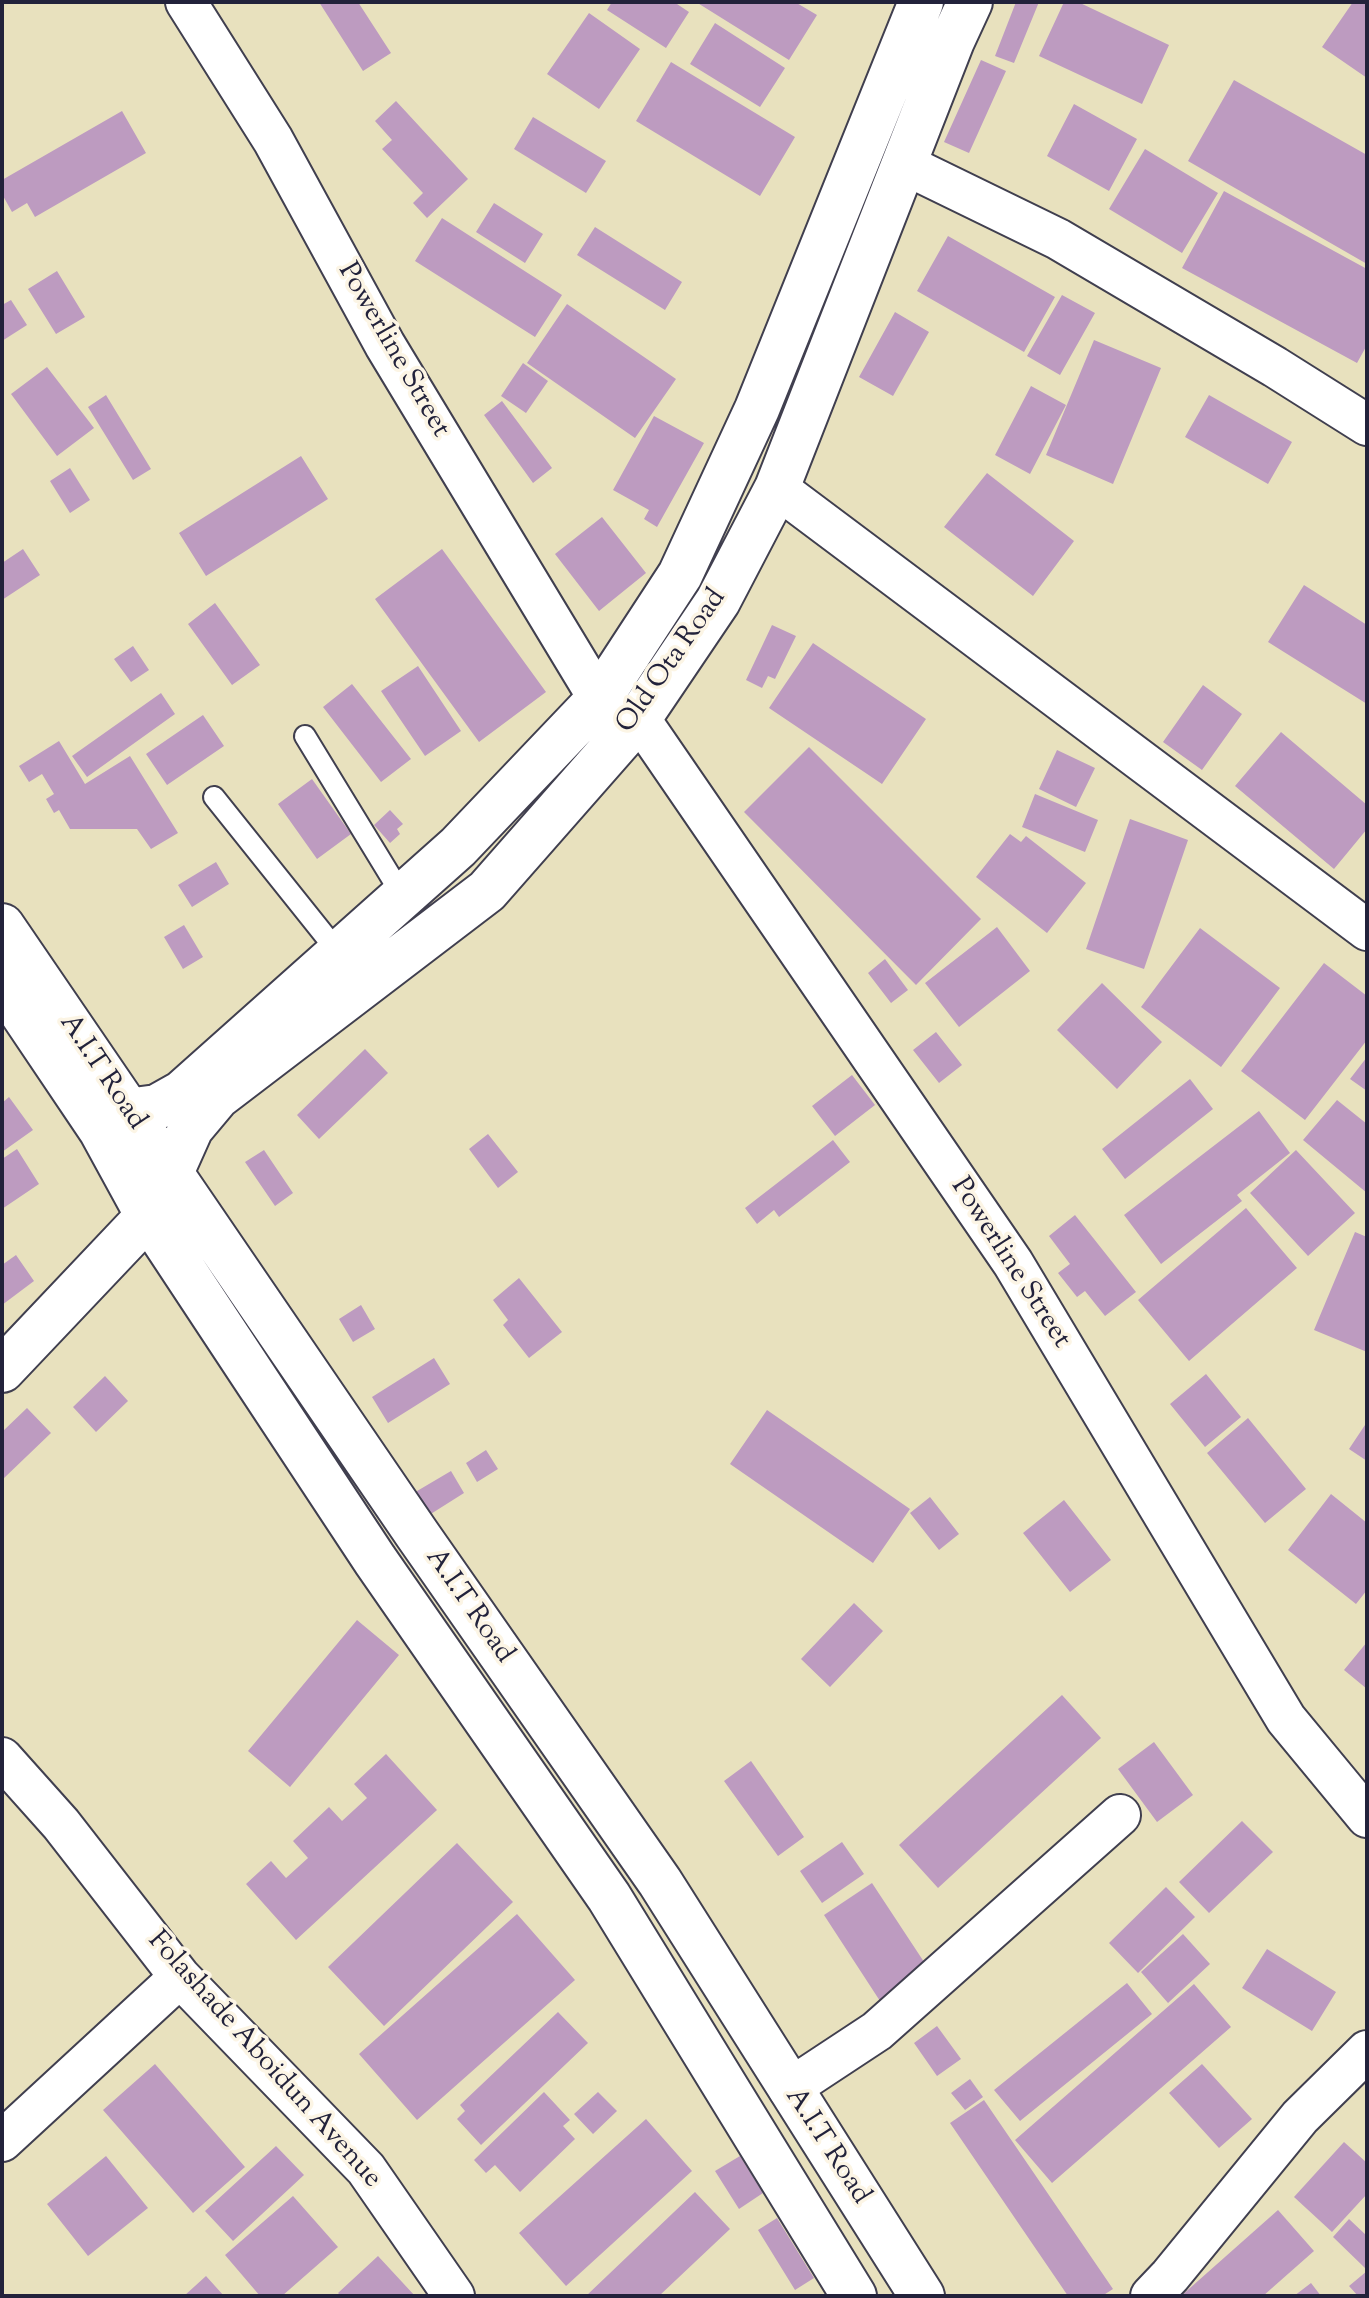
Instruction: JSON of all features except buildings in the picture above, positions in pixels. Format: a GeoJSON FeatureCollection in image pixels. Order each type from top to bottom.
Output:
{"type":"FeatureCollection","features":[{"type":"Feature","properties":{"kind":"street","name":"Powerline Street"},"geometry":{"type":"LineString","coordinates":[[186,2],[273,140],[385,345],[599,699]]}},
{"type":"Feature","properties":{"kind":"street","name":"Old Ota Road"},"geometry":{"type":"LineString","coordinates":[[127,1111],[157,1107],[182,1093],[458,847],[599,699],[680,575],[719,492],[757,409],[921,2]]}},
{"type":"Feature","properties":{"kind":"street","name":"Old Ota Road"},"geometry":{"type":"LineString","coordinates":[[170,1175],[191,1128],[217,1097],[487,891],[639,718],[718,601],[777,488],[970,2]]}},
{"type":"Feature","properties":{"kind":"street"},"geometry":{"type":"LineString","coordinates":[[904,164],[1058,239],[1367,425]]}},
{"type":"Feature","properties":{"kind":"street"},"geometry":{"type":"LineString","coordinates":[[777,488],[1367,930]]}},
{"type":"Feature","properties":{"kind":"street","name":"Powerline Street"},"geometry":{"type":"LineString","coordinates":[[639,718],[1013,1263],[1286,1719],[1367,1817]]}},
{"type":"Feature","properties":{"kind":"street","name":"A.I.T Road"},"geometry":{"type":"LineString","coordinates":[[2,926],[170,1175],[660,1882],[922,2296]]}},
{"type":"Feature","properties":{"kind":"street","name":"A.I.T Road"},"geometry":{"type":"LineString","coordinates":[[2,983],[101,1130],[148,1216],[375,1560],[609,1897],[854,2296]]}},
{"type":"Feature","properties":{"kind":"street"},"geometry":{"type":"LineString","coordinates":[[2,1370],[148,1216]]}},
{"type":"Feature","properties":{"kind":"street","name":"Folashade Aboidun Avenue"},"geometry":{"type":"LineString","coordinates":[[2,1758],[61,1824],[180,1977],[366,2169],[454,2296]]}},
{"type":"Feature","properties":{"kind":"street"},"geometry":{"type":"LineString","coordinates":[[789,2089],[877,2031],[1120,1815]]}},
{"type":"Feature","properties":{"kind":"street"},"geometry":{"type":"LineString","coordinates":[[2,2141],[180,1977]]}},
{"type":"Feature","properties":{"kind":"street"},"geometry":{"type":"LineString","coordinates":[[1151,2296],[1300,2117],[1367,2051]]}},
{"type":"Feature","properties":{"kind":"lane"},"geometry":{"type":"LineString","coordinates":[[305,736],[402,895]]}},
{"type":"Feature","properties":{"kind":"lane"},"geometry":{"type":"LineString","coordinates":[[214,797],[338,952]]}}]}
